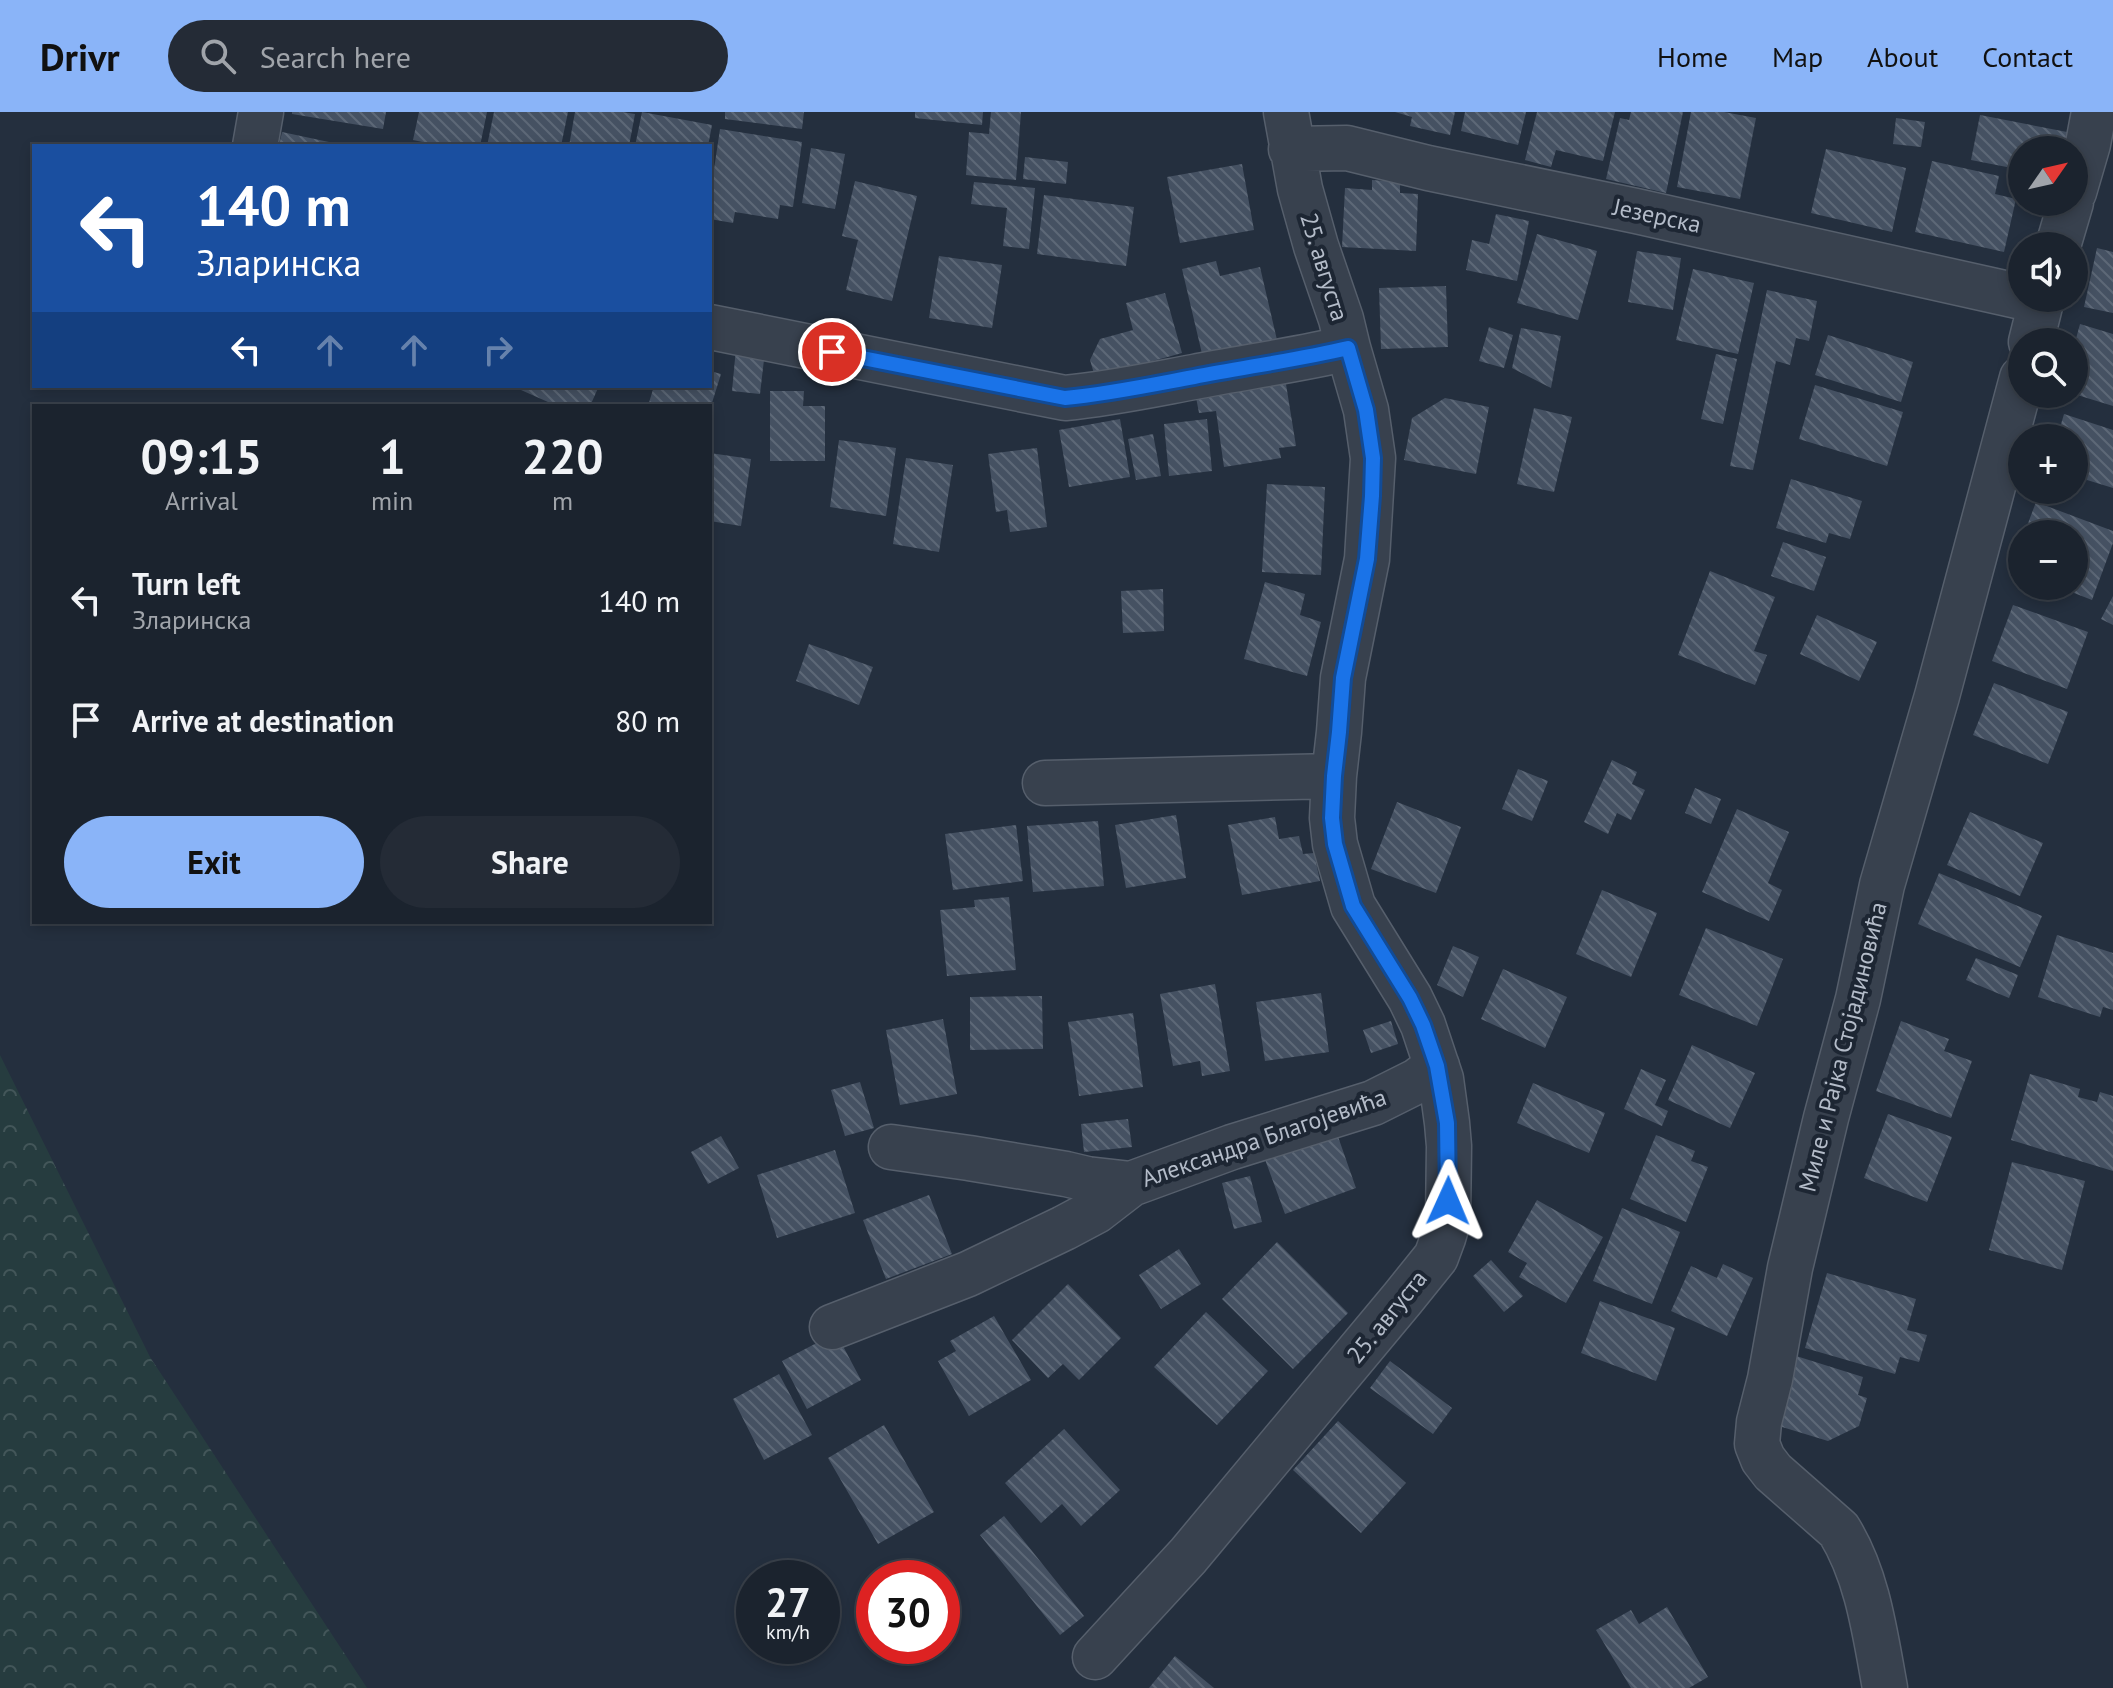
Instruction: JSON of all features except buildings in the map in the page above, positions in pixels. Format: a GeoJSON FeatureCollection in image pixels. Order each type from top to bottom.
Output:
{"type":"FeatureCollection","features":[{"type":"Feature","properties":{"kind":"street"},"geometry":{"type":"LineString","coordinates":[[255,144],[261,112]]}},
{"type":"Feature","properties":{"kind":"street"},"geometry":{"type":"LineString","coordinates":[[2088,144],[2094,112]]}},
{"type":"Feature","properties":{"kind":"street","name":"Језерска"},"geometry":{"type":"LineString","coordinates":[[1288,130],[1428,168],[1636,211],[2008,301]]}},
{"type":"Feature","properties":{"kind":"street","name":"25. августа"},"geometry":{"type":"LineString","coordinates":[[1095,1657],[1188,1556],[1436,1257],[1448,1221],[1447,1123],[1437,1066],[1410,998],[1353,906],[1335,844],[1332,818],[1334,776],[1343,678],[1367,559],[1373,458],[1366,410],[1304,203],[1288,130]]}},
{"type":"Feature","properties":{"kind":"street"},"geometry":{"type":"LineString","coordinates":[[712,327],[1065,398],[1142,388],[1289,362],[1348,348]]}},
{"type":"Feature","properties":{"kind":"street","name":"Миле и Рајка Стојадиновића"},"geometry":{"type":"LineString","coordinates":[[1885,1688],[1871,1612],[1851,1552],[1839,1530],[1773,1472],[1763,1459],[1757,1444],[1759,1422],[1790,1268],[1858,999],[1882,885],[1937,696],[2014,408]]}},
{"type":"Feature","properties":{"kind":"street"},"geometry":{"type":"LineString","coordinates":[[1045,783],[1334,776]]}},
{"type":"Feature","properties":{"kind":"street","name":"Александра Благојевића"},"geometry":{"type":"LineString","coordinates":[[832,1327],[968,1274],[1096,1211],[1131,1184],[1232,1147],[1373,1103],[1417,1081],[1437,1066]]}},
{"type":"Feature","properties":{"kind":"street","name":"Александра Благојевића"},"geometry":{"type":"LineString","coordinates":[[891,1147],[1131,1184]]}},
{"type":"Feature","properties":{"kind":"green space"},"geometry":{"type":"Polygon","coordinates":[[[0,1055],[150,1357],[367,1688],[0,1688],[0,1055]]]}},
{"type":"Feature","properties":{"kind":"route"},"geometry":{"type":"LineString","coordinates":[[832,352],[1065,398],[1142,388],[1289,362],[1348,348],[1366,410],[1373,458],[1367,559],[1343,678],[1334,776],[1332,818],[1335,844],[1353,906],[1410,998],[1437,1066],[1449,1146],[1448,1201]]}}]}
